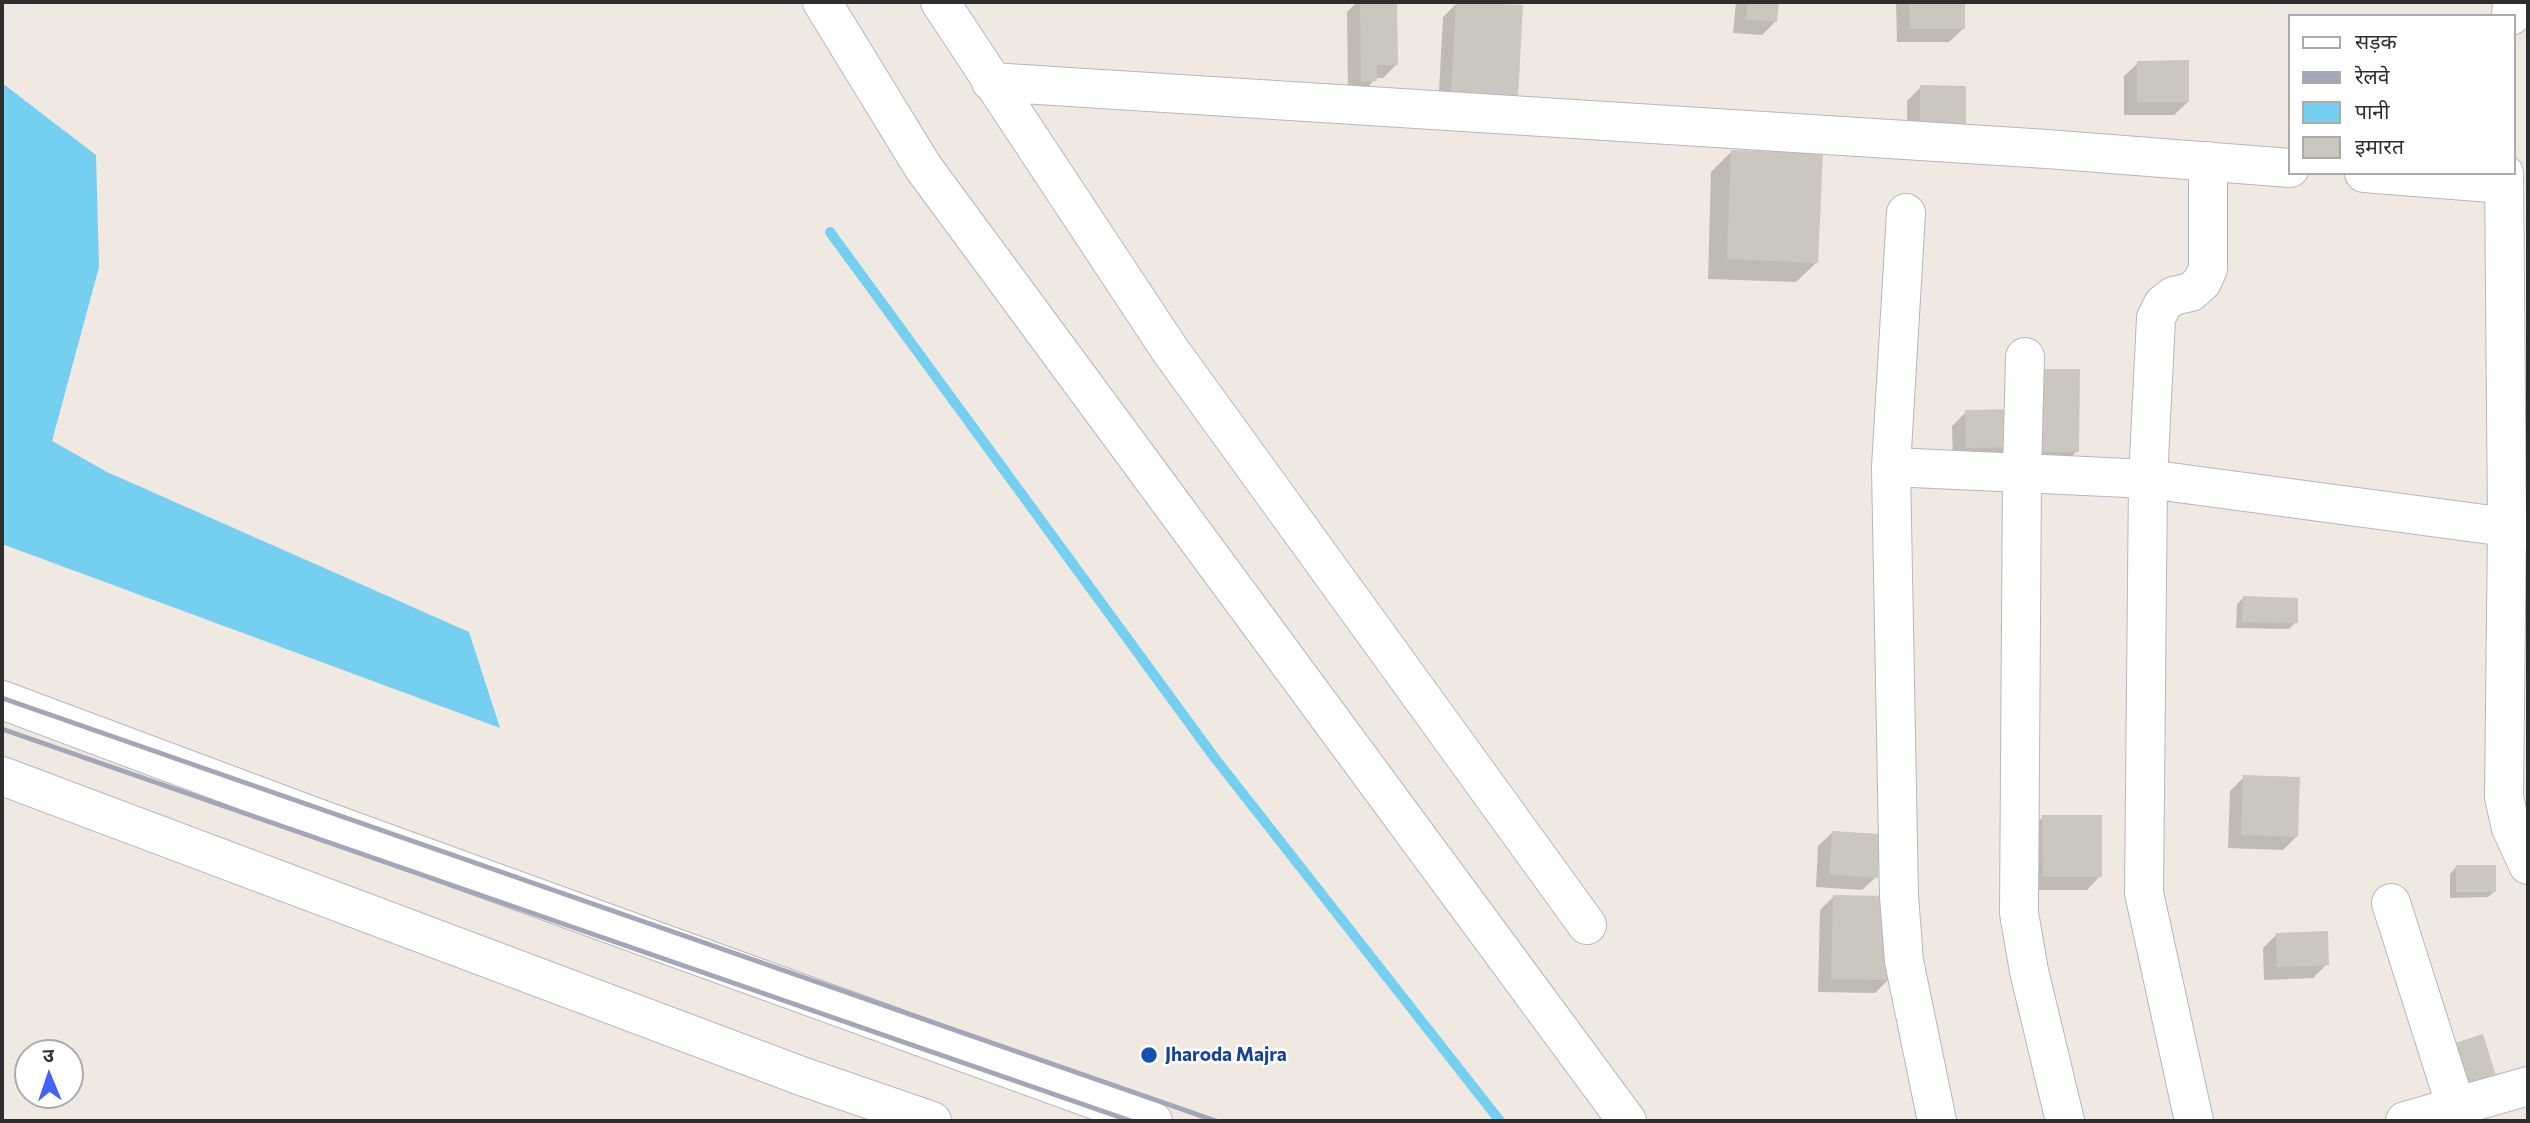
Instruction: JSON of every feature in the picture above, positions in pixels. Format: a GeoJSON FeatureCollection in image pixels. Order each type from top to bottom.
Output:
{"type":"FeatureCollection","features":[{"type":"Feature","properties":{"kind":"street"},"geometry":{"type":"LineString","coordinates":[[822,2],[923,167],[1627,1121]]}},
{"type":"Feature","properties":{"kind":"street"},"geometry":{"type":"LineString","coordinates":[[940,2],[1170,350],[1587,925]]}},
{"type":"Feature","properties":{"kind":"street"},"geometry":{"type":"LineString","coordinates":[[991,82],[2048,149],[2288,168]]}},
{"type":"Feature","properties":{"kind":"street"},"geometry":{"type":"LineString","coordinates":[[2194,1121],[2144,893],[2148,479],[2156,318],[2163,304],[2174,296],[2191,292],[2202,282],[2208,269],[2208,161]]}},
{"type":"Feature","properties":{"kind":"street"},"geometry":{"type":"LineString","coordinates":[[2411,175],[2504,179],[2518,528],[2504,797],[2511,828],[2528,865]]}},
{"type":"Feature","properties":{"kind":"street"},"geometry":{"type":"LineString","coordinates":[[1906,213],[1891,467],[1900,909],[1904,961],[1937,1121]]}},
{"type":"Feature","properties":{"kind":"street"},"geometry":{"type":"LineString","coordinates":[[2025,357],[2019,913],[2029,971],[2065,1121]]}},
{"type":"Feature","properties":{"kind":"street"},"geometry":{"type":"LineString","coordinates":[[1891,467],[2148,479],[2518,528]]}},
{"type":"Feature","properties":{"kind":"street"},"geometry":{"type":"LineString","coordinates":[[2,700],[362,834],[1153,1121]]}},
{"type":"Feature","properties":{"kind":"street"},"geometry":{"type":"LineString","coordinates":[[2,776],[804,1077],[933,1121]]}},
{"type":"Feature","properties":{"kind":"street"},"geometry":{"type":"LineString","coordinates":[[2391,904],[2456,1107]]}},
{"type":"Feature","properties":{"kind":"street"},"geometry":{"type":"LineString","coordinates":[[2405,1121],[2528,1086]]}},
{"type":"Feature","properties":{"kind":"water"},"geometry":{"type":"Polygon","coordinates":[[[2,83],[96,155],[99,267],[52,441],[107,472],[469,632],[500,728],[2,544],[2,83]]]}},
{"type":"Feature","properties":{"kind":"building"},"geometry":{"type":"Polygon","coordinates":[[[1360,2],[1397,2],[1398,65],[1377,65],[1377,81],[1361,82],[1360,2]]]}},
{"type":"Feature","properties":{"kind":"building"},"geometry":{"type":"Polygon","coordinates":[[[1456,2],[1523,5],[1518,99],[1451,96],[1456,2]]]}},
{"type":"Feature","properties":{"kind":"building"},"geometry":{"type":"Polygon","coordinates":[[[1748,2],[1779,2],[1777,22],[1746,19],[1748,2]]]}},
{"type":"Feature","properties":{"kind":"building"},"geometry":{"type":"Polygon","coordinates":[[[1909,2],[1965,2],[1965,29],[1910,29],[1909,2]]]}},
{"type":"Feature","properties":{"kind":"building"},"geometry":{"type":"Polygon","coordinates":[[[2189,60],[2189,102],[2137,102],[2137,61],[2189,60]]]}},
{"type":"Feature","properties":{"kind":"building"},"geometry":{"type":"Polygon","coordinates":[[[1920,85],[1966,86],[1966,138],[1920,138],[1920,85]]]}},
{"type":"Feature","properties":{"kind":"building"},"geometry":{"type":"Polygon","coordinates":[[[1731,150],[1823,153],[1818,263],[1727,259],[1731,150]]]}},
{"type":"Feature","properties":{"kind":"building"},"geometry":{"type":"Polygon","coordinates":[[[2037,369],[2080,369],[2079,452],[2037,452],[2037,369]]]}},
{"type":"Feature","properties":{"kind":"building"},"geometry":{"type":"Polygon","coordinates":[[[2016,409],[2018,447],[1966,448],[1965,410],[2016,409]]]}},
{"type":"Feature","properties":{"kind":"building"},"geometry":{"type":"Polygon","coordinates":[[[2243,596],[2298,598],[2298,623],[2242,622],[2243,596]]]}},
{"type":"Feature","properties":{"kind":"building"},"geometry":{"type":"Polygon","coordinates":[[[2243,775],[2300,777],[2298,837],[2241,835],[2243,775]]]}},
{"type":"Feature","properties":{"kind":"building"},"geometry":{"type":"Polygon","coordinates":[[[2042,815],[2102,815],[2102,877],[2043,877],[2042,815]]]}},
{"type":"Feature","properties":{"kind":"building"},"geometry":{"type":"Polygon","coordinates":[[[1832,831],[1881,834],[1878,878],[1829,874],[1832,831]]]}},
{"type":"Feature","properties":{"kind":"building"},"geometry":{"type":"Polygon","coordinates":[[[2456,865],[2496,865],[2496,892],[2456,892],[2456,865]]]}},
{"type":"Feature","properties":{"kind":"building"},"geometry":{"type":"Polygon","coordinates":[[[1833,895],[1893,896],[1891,980],[1831,979],[1833,895]]]}},
{"type":"Feature","properties":{"kind":"building"},"geometry":{"type":"Polygon","coordinates":[[[2328,931],[2329,965],[2277,967],[2276,933],[2328,931]]]}},
{"type":"Feature","properties":{"kind":"building"},"geometry":{"type":"Polygon","coordinates":[[[2483,1034],[2496,1076],[2466,1086],[2452,1044],[2483,1034]]]}},
{"type":"Feature","properties":{"kind":"waterway"},"geometry":{"type":"LineString","coordinates":[[830,232],[1214,757],[1500,1121]]}},
{"type":"Feature","properties":{"kind":"railway"},"geometry":{"type":"LineString","coordinates":[[2,698],[1216,1121]]}},
{"type":"Feature","properties":{"kind":"railway"},"geometry":{"type":"LineString","coordinates":[[2,729],[1131,1121]]}},
{"type":"Feature","properties":{"kind":"place","name":"Jharoda Majra"},"geometry":{"type":"Point","coordinates":[1149,1055]}}]}
